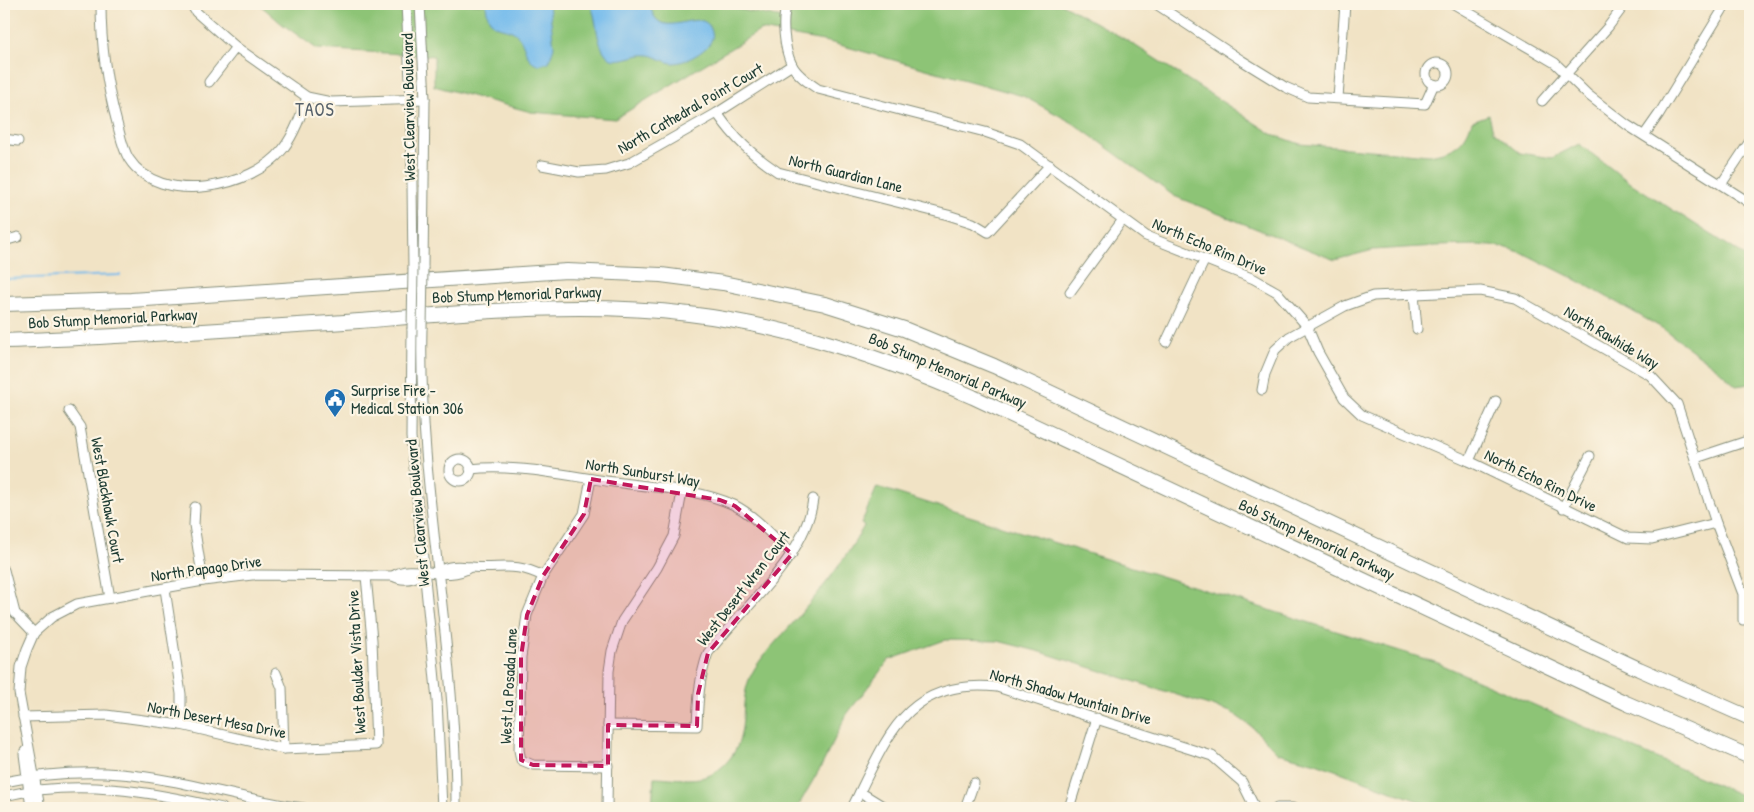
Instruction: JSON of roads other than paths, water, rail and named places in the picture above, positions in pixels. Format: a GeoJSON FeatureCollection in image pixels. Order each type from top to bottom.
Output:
{"type":"FeatureCollection","features":[{"type":"Feature","properties":{"kind":"highway","name":"Bob Stump Memorial Parkway"},"geometry":{"type":"LineString","coordinates":[[4,304],[131,300],[567,271],[621,272],[689,277],[792,296],[895,325],[994,366],[1639,669],[1750,718]]}},
{"type":"Feature","properties":{"kind":"highway","name":"Bob Stump Memorial Parkway"},"geometry":{"type":"LineString","coordinates":[[4,341],[160,335],[562,307],[623,308],[689,314],[800,335],[888,362],[973,396],[1626,703],[1750,758]]}},
{"type":"Feature","properties":{"kind":"street"},"geometry":{"type":"LineString","coordinates":[[101,4],[103,61],[120,135],[129,160],[157,182],[178,188],[237,181],[263,168],[283,150],[299,123],[307,97]]}},
{"type":"Feature","properties":{"kind":"street"},"geometry":{"type":"LineString","coordinates":[[191,4],[196,12],[236,47],[307,97],[331,102],[425,99]]}},
{"type":"Feature","properties":{"kind":"street","name":"West Clearview Boulevard"},"geometry":{"type":"LineString","coordinates":[[406,4],[411,99],[413,268],[411,437],[440,732],[442,808]]}},
{"type":"Feature","properties":{"kind":"street","name":"West Clearview Boulevard"},"geometry":{"type":"LineString","coordinates":[[420,4],[425,99],[422,328],[425,450],[452,712],[456,808]]}},
{"type":"Feature","properties":{"kind":"street"},"geometry":{"type":"LineString","coordinates":[[787,4],[782,21],[792,65]]}},
{"type":"Feature","properties":{"kind":"street"},"geometry":{"type":"LineString","coordinates":[[1156,4],[1285,87],[1308,97],[1425,104],[1434,84]]}},
{"type":"Feature","properties":{"kind":"street"},"geometry":{"type":"LineString","coordinates":[[1338,98],[1344,4]]}},
{"type":"Feature","properties":{"kind":"street"},"geometry":{"type":"LineString","coordinates":[[1454,4],[1555,63],[1586,94],[1626,125],[1645,134],[1750,203]]}},
{"type":"Feature","properties":{"kind":"street"},"geometry":{"type":"LineString","coordinates":[[1542,101],[1608,27],[1625,4]]}},
{"type":"Feature","properties":{"kind":"street"},"geometry":{"type":"LineString","coordinates":[[1645,134],[1675,89],[1726,4]]}},
{"type":"Feature","properties":{"kind":"street"},"geometry":{"type":"LineString","coordinates":[[209,82],[236,47]]}},
{"type":"Feature","properties":{"kind":"street","name":"North Cathedral Point Court"},"geometry":{"type":"LineString","coordinates":[[542,165],[580,172],[606,170],[629,163],[717,113],[792,65]]}},
{"type":"Feature","properties":{"kind":"street","name":"North Echo Rim Drive"},"geometry":{"type":"LineString","coordinates":[[792,65],[818,89],[985,132],[1020,144],[1122,221],[1146,236],[1254,279],[1277,292],[1307,326],[1318,352],[1344,398],[1362,415],[1469,462],[1628,538],[1652,539],[1716,523]]}},
{"type":"Feature","properties":{"kind":"street","name":"North Guardian Lane"},"geometry":{"type":"LineString","coordinates":[[717,113],[733,136],[754,157],[778,172],[939,213],[973,224],[988,232],[1050,165]]}},
{"type":"Feature","properties":{"kind":"street"},"geometry":{"type":"LineString","coordinates":[[4,139],[18,141]]}},
{"type":"Feature","properties":{"kind":"street"},"geometry":{"type":"LineString","coordinates":[[1722,184],[1750,141]]}},
{"type":"Feature","properties":{"kind":"street"},"geometry":{"type":"LineString","coordinates":[[1070,292],[1122,221]]}},
{"type":"Feature","properties":{"kind":"street"},"geometry":{"type":"LineString","coordinates":[[4,242],[18,237]]}},
{"type":"Feature","properties":{"kind":"street"},"geometry":{"type":"LineString","coordinates":[[1166,342],[1205,259]]}},
{"type":"Feature","properties":{"kind":"street","name":"North Rawhide Way"},"geometry":{"type":"LineString","coordinates":[[1262,390],[1265,374],[1275,350],[1289,337],[1345,306],[1373,296],[1480,290],[1516,298],[1650,375],[1677,404],[1716,523],[1742,594],[1743,620]]}},
{"type":"Feature","properties":{"kind":"street"},"geometry":{"type":"LineString","coordinates":[[1414,294],[1417,329]]}},
{"type":"Feature","properties":{"kind":"street"},"geometry":{"type":"LineString","coordinates":[[1469,462],[1496,401]]}},
{"type":"Feature","properties":{"kind":"street","name":"West Blackhawk Court"},"geometry":{"type":"LineString","coordinates":[[69,411],[80,427],[110,598]]}},
{"type":"Feature","properties":{"kind":"street"},"geometry":{"type":"LineString","coordinates":[[1696,458],[1750,440]]}},
{"type":"Feature","properties":{"kind":"street"},"geometry":{"type":"LineString","coordinates":[[1563,508],[1590,456]]}},
{"type":"Feature","properties":{"kind":"street","name":"North Sunburst Way"},"geometry":{"type":"LineString","coordinates":[[470,470],[490,467],[508,468],[682,492],[735,506],[792,554]]}},
{"type":"Feature","properties":{"kind":"street","name":"West La Posada Lane"},"geometry":{"type":"LineString","coordinates":[[591,479],[584,514],[544,576],[527,615],[523,635],[519,750],[521,760],[533,765],[608,766]]}},
{"type":"Feature","properties":{"kind":"street"},"geometry":{"type":"LineString","coordinates":[[607,808],[609,671],[616,634],[633,602],[666,552],[678,519],[682,492]]}},
{"type":"Feature","properties":{"kind":"street","name":"West Desert Wren Court"},"geometry":{"type":"LineString","coordinates":[[608,725],[697,726],[698,694],[702,668],[708,653],[792,554],[804,533],[813,500]]}},
{"type":"Feature","properties":{"kind":"street"},"geometry":{"type":"LineString","coordinates":[[195,508],[194,525],[203,581]]}},
{"type":"Feature","properties":{"kind":"street","name":"North Papago Drive"},"geometry":{"type":"LineString","coordinates":[[34,633],[52,616],[77,604],[203,581],[262,575],[393,576],[399,579],[414,578],[424,573],[462,566],[470,568],[514,566],[544,576]]}},
{"type":"Feature","properties":{"kind":"street"},"geometry":{"type":"LineString","coordinates":[[4,570],[15,613],[34,633],[21,667],[19,693],[28,749],[32,754],[31,808]]}},
{"type":"Feature","properties":{"kind":"street","name":"West Boulder Vista Drive"},"geometry":{"type":"LineString","coordinates":[[366,576],[372,640],[376,745]]}},
{"type":"Feature","properties":{"kind":"street"},"geometry":{"type":"LineString","coordinates":[[165,588],[181,694],[181,725]]}},
{"type":"Feature","properties":{"kind":"street"},"geometry":{"type":"LineString","coordinates":[[276,673],[282,688],[284,749]]}},
{"type":"Feature","properties":{"kind":"street","name":"North Shadow Mountain Drive"},"geometry":{"type":"LineString","coordinates":[[852,808],[893,730],[901,719],[920,701],[945,690],[978,685],[997,687],[1212,756],[1242,782],[1255,808]]}},
{"type":"Feature","properties":{"kind":"street","name":"North Desert Mesa Drive"},"geometry":{"type":"LineString","coordinates":[[23,717],[106,715],[181,725],[284,749],[376,745]]}},
{"type":"Feature","properties":{"kind":"street"},"geometry":{"type":"LineString","coordinates":[[1069,808],[1097,718]]}},
{"type":"Feature","properties":{"kind":"street"},"geometry":{"type":"LineString","coordinates":[[4,796],[32,784],[81,773],[122,774],[172,781],[262,803],[304,808]]}},
{"type":"Feature","properties":{"kind":"street"},"geometry":{"type":"LineString","coordinates":[[4,782],[125,789],[222,808]]}},
{"type":"Feature","properties":{"kind":"street"},"geometry":{"type":"LineString","coordinates":[[965,808],[974,782]]}},
{"type":"Feature","properties":{"kind":"street"},"geometry":{"type":"LineString","coordinates":[[32,784],[40,808]]}},
{"type":"Feature","properties":{"kind":"street"},"geometry":{"type":"LineString","coordinates":[[860,792],[886,808]]}},
{"type":"Feature","properties":{"kind":"street"},"geometry":{"type":"LineString","coordinates":[[1277,808],[1293,808]]}},
{"type":"Feature","properties":{"kind":"water"},"geometry":{"type":"Polygon","coordinates":[[[486,4],[549,4],[554,47],[549,62],[539,65],[534,63],[526,53],[522,41],[515,33],[494,25],[490,21],[486,4]]]}},
{"type":"Feature","properties":{"kind":"water"},"geometry":{"type":"Polygon","coordinates":[[[590,4],[650,4],[655,17],[662,23],[671,24],[700,20],[707,23],[712,32],[712,38],[710,43],[699,53],[679,62],[670,63],[644,55],[616,60],[611,59],[599,41],[590,4]]]}},
{"type":"Feature","properties":{"kind":"waterway"},"geometry":{"type":"LineString","coordinates":[[4,279],[120,275]]}},
{"type":"Feature","properties":{"kind":"place","name":"Surprise Fire - Medical Station 306"},"geometry":{"type":"Point","coordinates":[335,418]}},
{"type":"Feature","properties":{"kind":"district","name":"TAOS"},"geometry":{"type":"Point","coordinates":[315,109]}}]}
